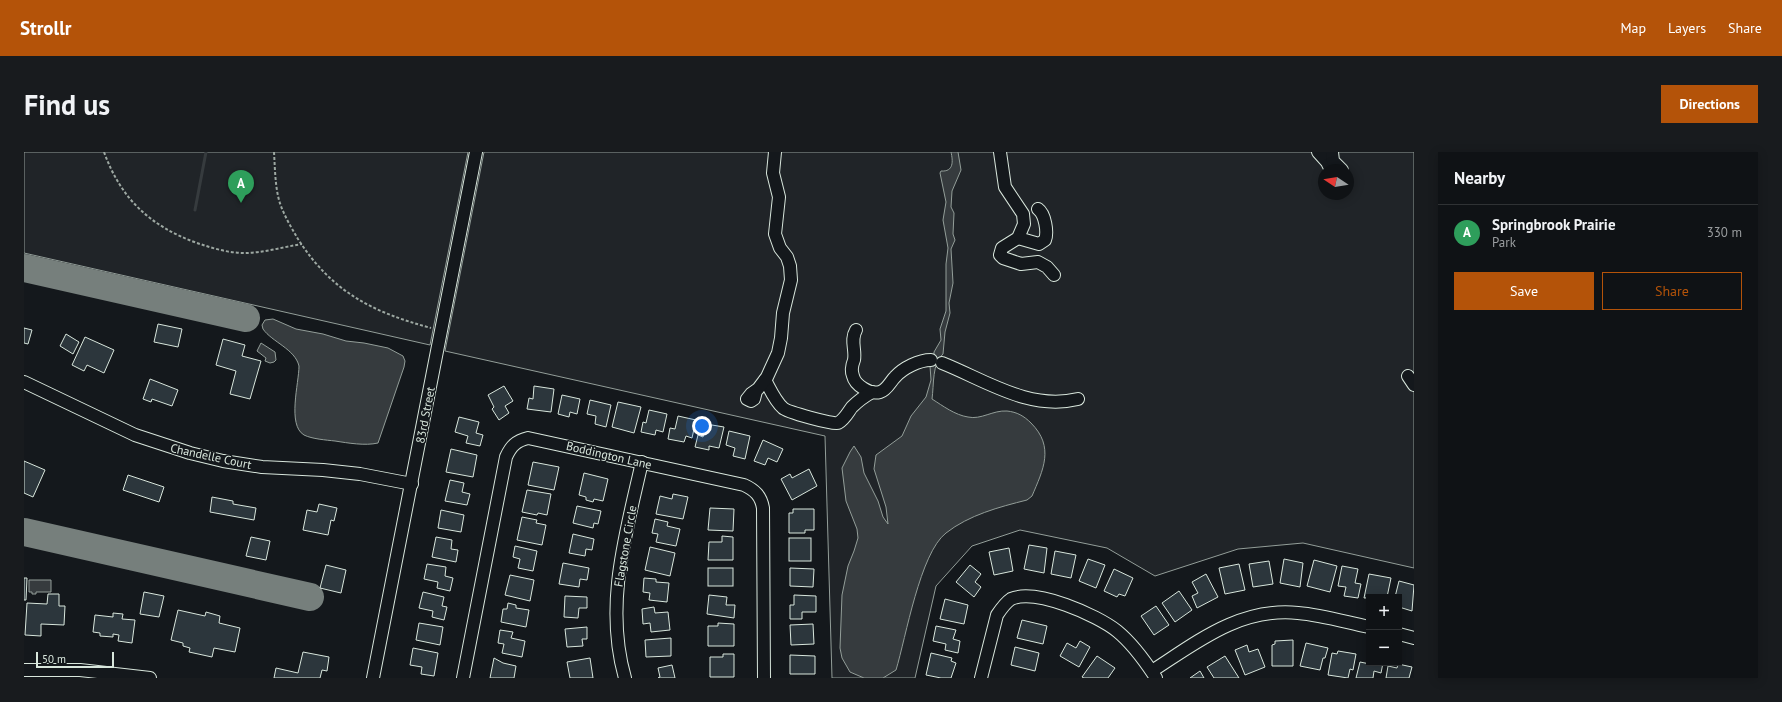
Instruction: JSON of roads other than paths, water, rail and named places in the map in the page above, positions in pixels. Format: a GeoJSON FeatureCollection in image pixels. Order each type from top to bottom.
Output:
{"type":"FeatureCollection","features":[{"type":"Feature","properties":{"kind":"street","name":"83rd Street"},"geometry":{"type":"LineString","coordinates":[[373,678],[476,152]]}},
{"type":"Feature","properties":{"kind":"street"},"geometry":{"type":"LineString","coordinates":[[756,391],[765,380],[778,353],[782,338],[782,313],[790,280],[790,266],[787,257],[780,248],[775,234],[779,197],[774,173],[775,152]]}},
{"type":"Feature","properties":{"kind":"street"},"geometry":{"type":"LineString","coordinates":[[1000,152],[1004,188],[1020,209],[1024,220],[1024,228],[1018,238],[1002,248],[999,253],[1001,257],[1020,264],[1038,262],[1047,267],[1054,275]]}},
{"type":"Feature","properties":{"kind":"street"},"geometry":{"type":"LineString","coordinates":[[1318,152],[1328,164]]}},
{"type":"Feature","properties":{"kind":"street"},"geometry":{"type":"LineString","coordinates":[[1332,152],[1333,161],[1336,164]]}},
{"type":"Feature","properties":{"kind":"street"},"geometry":{"type":"LineString","coordinates":[[1018,238],[1039,244],[1045,240],[1046,234],[1043,214],[1038,209]]}},
{"type":"Feature","properties":{"kind":"street"},"geometry":{"type":"LineString","coordinates":[[856,330],[853,338],[855,351],[852,375],[856,382],[866,390],[872,392],[878,393],[884,390],[894,377],[904,369],[922,362],[936,362],[1014,394],[1049,402],[1063,402],[1078,399]]}},
{"type":"Feature","properties":{"kind":"street"},"geometry":{"type":"LineString","coordinates":[[765,380],[777,401],[783,408],[791,413],[807,415],[828,423],[837,423],[844,418],[852,406],[872,392]]}},
{"type":"Feature","properties":{"kind":"street","name":"Chandelle Court"},"geometry":{"type":"LineString","coordinates":[[24,382],[135,435],[190,453],[223,461],[262,467],[353,474],[412,484]]}},
{"type":"Feature","properties":{"kind":"street","name":"Boddington Lane"},"geometry":{"type":"LineString","coordinates":[[463,678],[506,457],[510,449],[521,439],[535,438],[744,486],[752,489],[758,495],[762,508],[764,678]]}},
{"type":"Feature","properties":{"kind":"street","name":"Flagstone Circle"},"geometry":{"type":"LineString","coordinates":[[625,678],[619,648],[616,621],[616,594],[622,546],[642,462]]}},
{"type":"Feature","properties":{"kind":"street"},"geometry":{"type":"LineString","coordinates":[[982,678],[997,615],[1002,606],[1011,600],[1021,597],[1032,597],[1074,607],[1103,621],[1130,643],[1154,674],[1211,632],[1238,619],[1258,614],[1297,612],[1366,626]]}},
{"type":"Feature","properties":{"kind":"street"},"geometry":{"type":"LineString","coordinates":[[1402,635],[1414,638]]}},
{"type":"Feature","properties":{"kind":"street"},"geometry":{"type":"LineString","coordinates":[[24,670],[86,670],[150,678]]}},
{"type":"Feature","properties":{"kind":"waterway"},"geometry":{"type":"LineString","coordinates":[[195,210],[206,152]]}},
{"type":"Feature","properties":{"kind":"place","name":"Springbrook Prairie"},"geometry":{"type":"Point","coordinates":[241,203]}}]}
